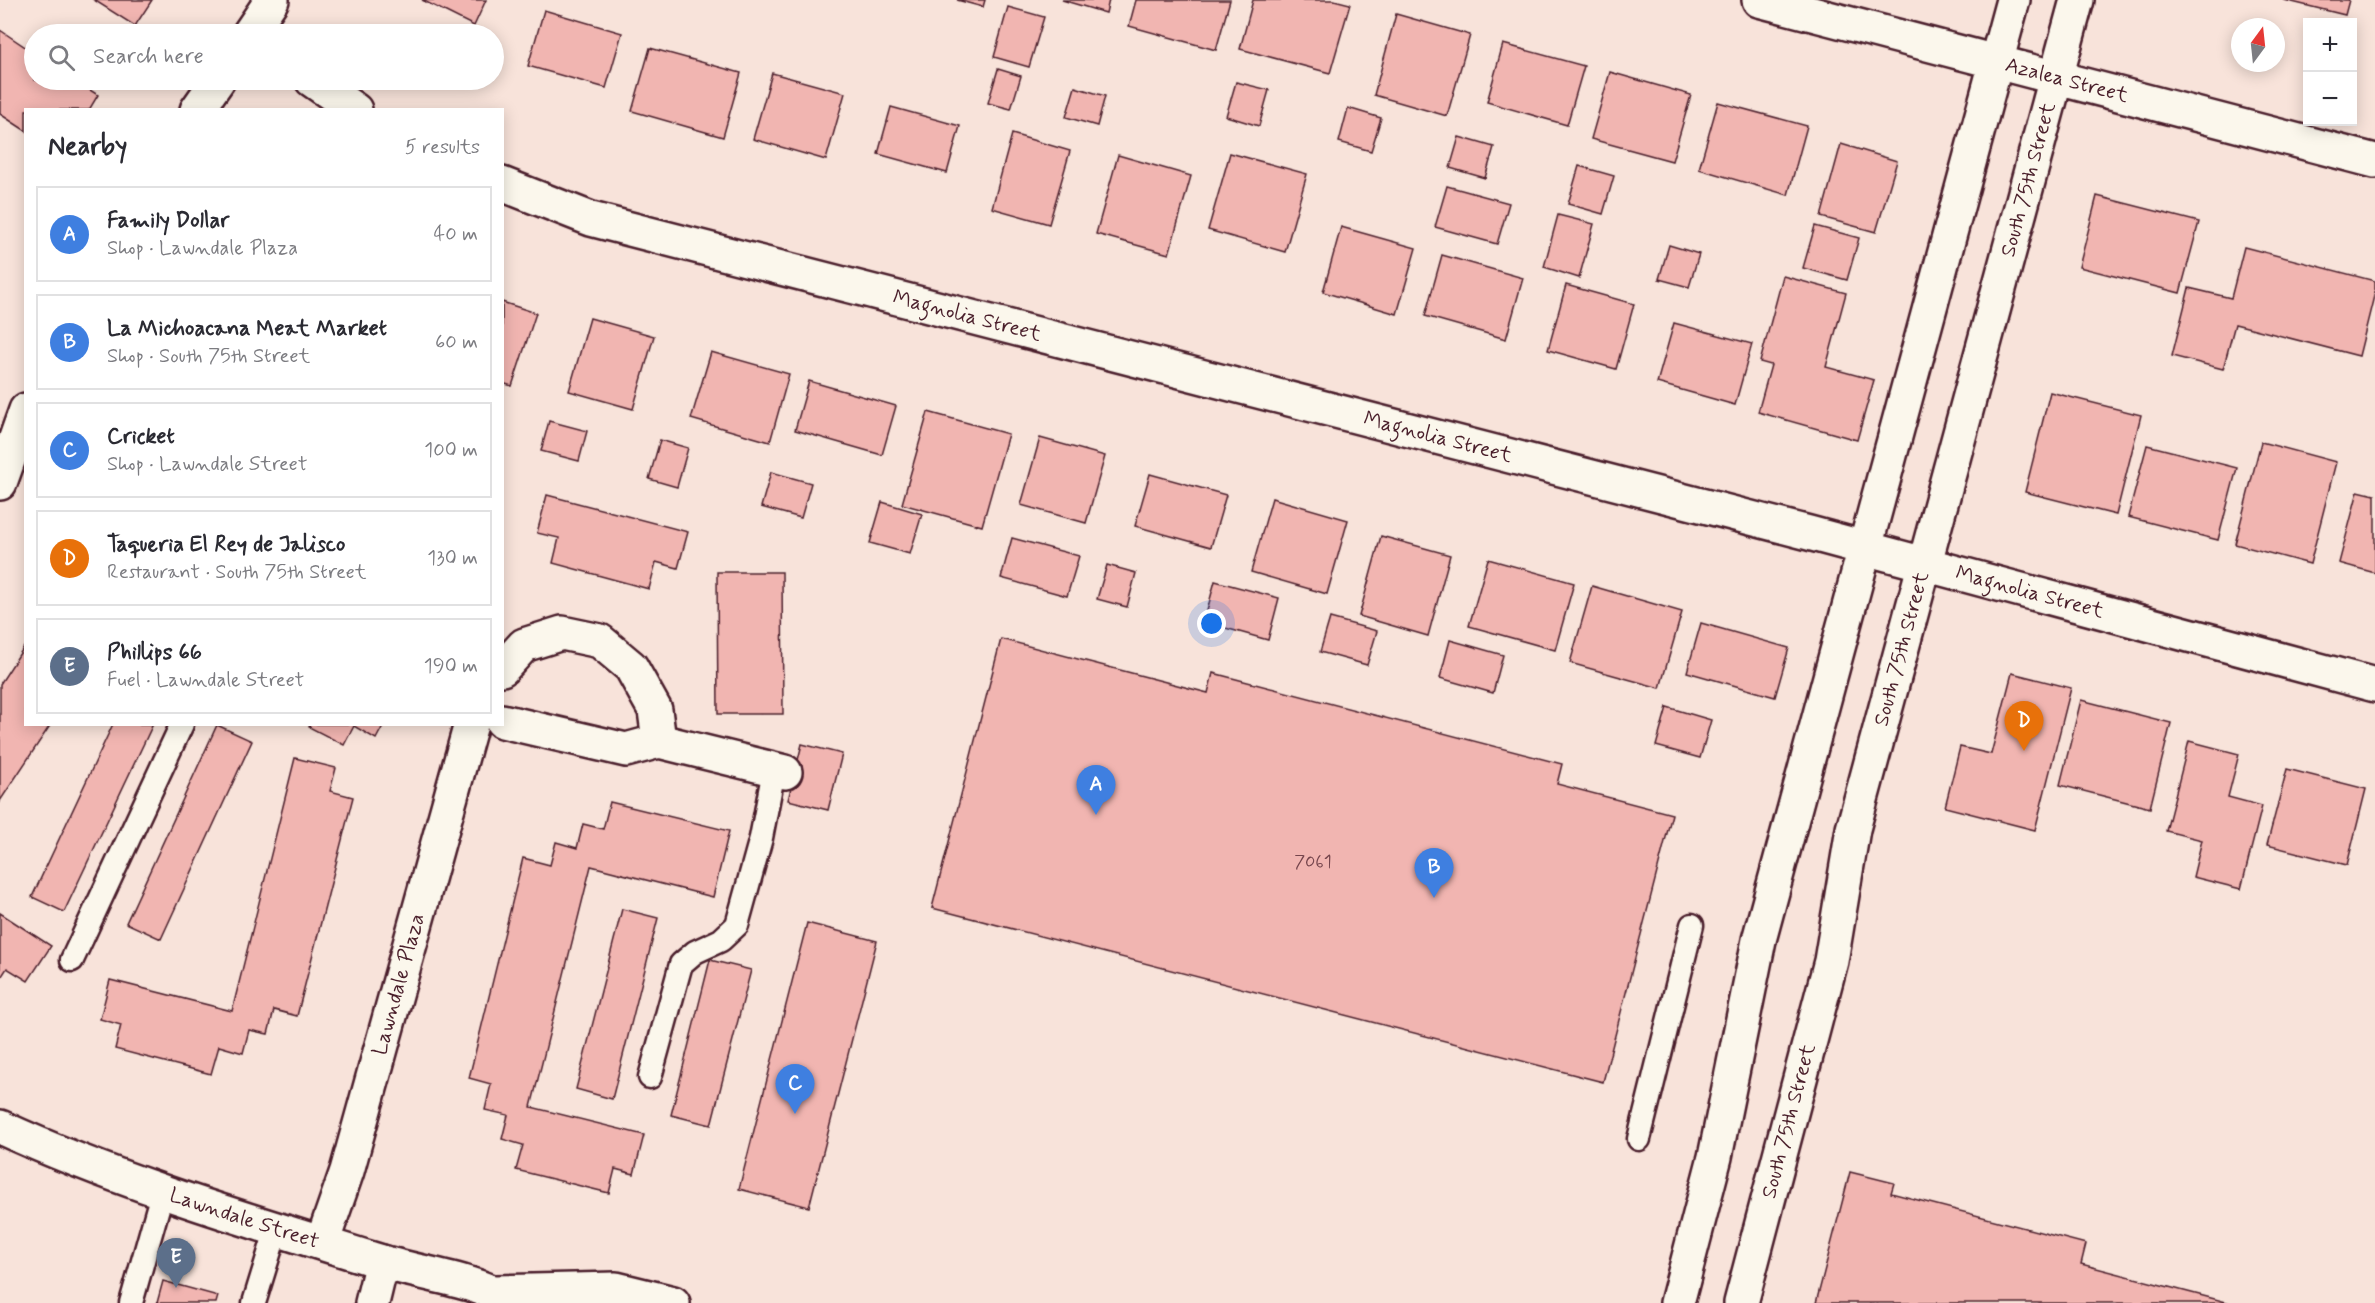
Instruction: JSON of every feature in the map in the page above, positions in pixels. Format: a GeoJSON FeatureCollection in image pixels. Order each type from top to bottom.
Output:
{"type":"FeatureCollection","features":[{"type":"Feature","properties":{"kind":"street"},"geometry":{"type":"LineString","coordinates":[[256,24],[272,0]]}},
{"type":"Feature","properties":{"kind":"street","name":"Azalea Street"},"geometry":{"type":"LineString","coordinates":[[1760,0],[2375,161]]}},
{"type":"Feature","properties":{"kind":"street"},"geometry":{"type":"LineString","coordinates":[[1677,1303],[1715,1157],[1759,940],[2013,0]]}},
{"type":"Feature","properties":{"kind":"street","name":"South 75th Street"},"geometry":{"type":"LineString","coordinates":[[1741,1303],[1830,961],[1853,829],[2077,0]]}},
{"type":"Feature","properties":{"kind":"street"},"geometry":{"type":"LineString","coordinates":[[198,108],[211,90]]}},
{"type":"Feature","properties":{"kind":"street"},"geometry":{"type":"LineString","coordinates":[[326,90],[352,108]]}},
{"type":"Feature","properties":{"kind":"street","name":"Magnolia Street"},"geometry":{"type":"LineString","coordinates":[[504,185],[591,219],[1865,548],[2375,685]]}},
{"type":"Feature","properties":{"kind":"street"},"geometry":{"type":"LineString","coordinates":[[0,483],[24,416]]}},
{"type":"Feature","properties":{"kind":"street"},"geometry":{"type":"LineString","coordinates":[[504,667],[524,645],[562,633],[600,641],[631,667],[655,710],[659,741]]}},
{"type":"Feature","properties":{"kind":"street"},"geometry":{"type":"LineString","coordinates":[[504,722],[626,750],[659,741],[780,771]]}},
{"type":"Feature","properties":{"kind":"street","name":"Lawndale Plaza"},"geometry":{"type":"LineString","coordinates":[[322,1244],[347,1171],[470,726]]}},
{"type":"Feature","properties":{"kind":"street","name":"Lawndale Street"},"geometry":{"type":"LineString","coordinates":[[0,1127],[89,1165],[322,1244],[501,1299],[616,1289],[673,1303]]}},
{"type":"Feature","properties":{"kind":"street"},"geometry":{"type":"LineString","coordinates":[[372,1303],[382,1262]]}},
{"type":"Feature","properties":{"kind":"lane"},"geometry":{"type":"LineString","coordinates":[[72,960],[182,726]]}},
{"type":"Feature","properties":{"kind":"lane"},"geometry":{"type":"LineString","coordinates":[[650,1077],[681,964],[694,952],[721,940],[737,925],[780,771]]}},
{"type":"Feature","properties":{"kind":"lane"},"geometry":{"type":"LineString","coordinates":[[1639,1139],[1692,925]]}},
{"type":"Feature","properties":{"kind":"lane"},"geometry":{"type":"LineString","coordinates":[[131,1303],[163,1190]]}},
{"type":"Feature","properties":{"kind":"lane"},"geometry":{"type":"LineString","coordinates":[[254,1303],[277,1228]]}},
{"type":"Feature","properties":{"kind":"building"},"geometry":{"type":"Polygon","coordinates":[[[94,0],[152,0],[136,24],[132,24],[94,0]]]}},
{"type":"Feature","properties":{"kind":"building"},"geometry":{"type":"Polygon","coordinates":[[[422,0],[486,0],[475,24],[470,24],[422,0]]]}},
{"type":"Feature","properties":{"kind":"building"},"geometry":{"type":"Polygon","coordinates":[[[957,0],[985,0],[983,7],[957,0]]]}},
{"type":"Feature","properties":{"kind":"building"},"geometry":{"type":"Polygon","coordinates":[[[1062,0],[1109,0],[1106,13],[1062,0]]]}},
{"type":"Feature","properties":{"kind":"building"},"geometry":{"type":"Polygon","coordinates":[[[1136,0],[1230,0],[1216,50],[1129,26],[1136,0]]]}},
{"type":"Feature","properties":{"kind":"building"},"geometry":{"type":"Polygon","coordinates":[[[1253,0],[1334,0],[1350,4],[1330,73],[1240,49],[1253,0]]]}},
{"type":"Feature","properties":{"kind":"building"},"geometry":{"type":"Polygon","coordinates":[[[2284,0],[2349,0],[2345,15],[2284,0]]]}},
{"type":"Feature","properties":{"kind":"building"},"geometry":{"type":"Polygon","coordinates":[[[1008,7],[1044,17],[1029,67],[994,57],[1008,7]]]}},
{"type":"Feature","properties":{"kind":"building"},"geometry":{"type":"Polygon","coordinates":[[[544,10],[622,33],[606,88],[528,66],[544,10]]]}},
{"type":"Feature","properties":{"kind":"building"},"geometry":{"type":"Polygon","coordinates":[[[1396,14],[1470,35],[1447,116],[1374,95],[1396,14]]]}},
{"type":"Feature","properties":{"kind":"building"},"geometry":{"type":"Polygon","coordinates":[[[0,30],[24,46],[24,90],[90,90],[98,95],[90,108],[24,108],[24,130],[0,114],[0,30]]]}},
{"type":"Feature","properties":{"kind":"building"},"geometry":{"type":"Polygon","coordinates":[[[1503,44],[1584,66],[1567,125],[1487,102],[1503,44]]]}},
{"type":"Feature","properties":{"kind":"building"},"geometry":{"type":"Polygon","coordinates":[[[650,48],[741,73],[723,137],[632,111],[650,48]]]}},
{"type":"Feature","properties":{"kind":"building"},"geometry":{"type":"Polygon","coordinates":[[[998,69],[1021,76],[1011,109],[988,103],[998,69]]]}},
{"type":"Feature","properties":{"kind":"building"},"geometry":{"type":"Polygon","coordinates":[[[1610,72],[1691,95],[1672,161],[1591,139],[1610,72]]]}},
{"type":"Feature","properties":{"kind":"building"},"geometry":{"type":"Polygon","coordinates":[[[772,73],[845,93],[826,160],[753,139],[772,73]]]}},
{"type":"Feature","properties":{"kind":"building"},"geometry":{"type":"Polygon","coordinates":[[[1236,82],[1269,90],[1259,126],[1226,116],[1236,82]]]}},
{"type":"Feature","properties":{"kind":"building"},"geometry":{"type":"Polygon","coordinates":[[[1075,87],[1105,96],[1097,126],[1066,117],[1075,87]]]}},
{"type":"Feature","properties":{"kind":"building"},"geometry":{"type":"Polygon","coordinates":[[[1718,102],[1807,126],[1788,195],[1699,169],[1718,102]]]}},
{"type":"Feature","properties":{"kind":"building"},"geometry":{"type":"Polygon","coordinates":[[[891,107],[960,126],[947,173],[878,154],[891,107]]]}},
{"type":"Feature","properties":{"kind":"building"},"geometry":{"type":"Polygon","coordinates":[[[1348,108],[1381,118],[1371,151],[1339,142],[1348,108]]]}},
{"type":"Feature","properties":{"kind":"building"},"geometry":{"type":"Polygon","coordinates":[[[1012,134],[1070,151],[1049,224],[992,208],[1012,134]]]}},
{"type":"Feature","properties":{"kind":"building"},"geometry":{"type":"Polygon","coordinates":[[[1459,137],[1494,147],[1485,178],[1450,168],[1459,137]]]}},
{"type":"Feature","properties":{"kind":"building"},"geometry":{"type":"Polygon","coordinates":[[[1841,144],[1897,161],[1876,232],[1821,217],[1841,144]]]}},
{"type":"Feature","properties":{"kind":"building"},"geometry":{"type":"Polygon","coordinates":[[[1230,153],[1307,174],[1285,252],[1208,230],[1230,153]]]}},
{"type":"Feature","properties":{"kind":"building"},"geometry":{"type":"Polygon","coordinates":[[[1118,155],[1191,176],[1169,254],[1096,234],[1118,155]]]}},
{"type":"Feature","properties":{"kind":"building"},"geometry":{"type":"Polygon","coordinates":[[[1579,166],[1614,176],[1603,214],[1568,204],[1579,166]]]}},
{"type":"Feature","properties":{"kind":"building"},"geometry":{"type":"Polygon","coordinates":[[[1447,186],[1509,203],[1497,244],[1435,227],[1447,186]]]}},
{"type":"Feature","properties":{"kind":"building"},"geometry":{"type":"Polygon","coordinates":[[[2097,196],[2199,222],[2180,293],[2079,267],[2097,196]]]}},
{"type":"Feature","properties":{"kind":"building"},"geometry":{"type":"Polygon","coordinates":[[[1558,215],[1594,224],[1579,278],[1544,267],[1558,215]]]}},
{"type":"Feature","properties":{"kind":"building"},"geometry":{"type":"Polygon","coordinates":[[[1815,226],[1859,238],[1847,280],[1803,268],[1815,226]]]}},
{"type":"Feature","properties":{"kind":"building"},"geometry":{"type":"Polygon","coordinates":[[[1341,227],[1416,248],[1397,314],[1323,292],[1341,227]]]}},
{"type":"Feature","properties":{"kind":"building"},"geometry":{"type":"Polygon","coordinates":[[[1669,245],[1699,254],[1689,287],[1659,279],[1669,245]]]}},
{"type":"Feature","properties":{"kind":"building"},"geometry":{"type":"Polygon","coordinates":[[[2244,247],[2375,281],[2375,292],[2359,356],[2235,324],[2223,369],[2172,356],[2189,288],[2231,298],[2244,247]]]}},
{"type":"Feature","properties":{"kind":"building"},"geometry":{"type":"Polygon","coordinates":[[[1442,255],[1523,278],[1506,339],[1425,316],[1442,255]]]}},
{"type":"Feature","properties":{"kind":"building"},"geometry":{"type":"Polygon","coordinates":[[[1783,276],[1846,293],[1826,367],[1874,380],[1857,440],[1758,412],[1771,365],[1760,362],[1783,276]]]}},
{"type":"Feature","properties":{"kind":"building"},"geometry":{"type":"Polygon","coordinates":[[[1566,285],[1634,304],[1616,369],[1548,350],[1566,285]]]}},
{"type":"Feature","properties":{"kind":"building"},"geometry":{"type":"Polygon","coordinates":[[[504,303],[536,313],[512,386],[504,384],[504,303]]]}},
{"type":"Feature","properties":{"kind":"building"},"geometry":{"type":"Polygon","coordinates":[[[590,318],[654,336],[633,409],[569,391],[590,318]]]}},
{"type":"Feature","properties":{"kind":"building"},"geometry":{"type":"Polygon","coordinates":[[[1674,323],[1752,344],[1735,405],[1657,383],[1674,323]]]}},
{"type":"Feature","properties":{"kind":"building"},"geometry":{"type":"Polygon","coordinates":[[[711,352],[789,374],[770,442],[691,419],[711,352]]]}},
{"type":"Feature","properties":{"kind":"building"},"geometry":{"type":"Polygon","coordinates":[[[809,381],[896,406],[882,455],[795,430],[809,381]]]}},
{"type":"Feature","properties":{"kind":"building"},"geometry":{"type":"Polygon","coordinates":[[[2050,392],[2141,415],[2116,515],[2025,492],[2050,392]]]}},
{"type":"Feature","properties":{"kind":"building"},"geometry":{"type":"Polygon","coordinates":[[[928,412],[1008,434],[982,526],[902,504],[928,412]]]}},
{"type":"Feature","properties":{"kind":"building"},"geometry":{"type":"Polygon","coordinates":[[[549,421],[587,431],[579,461],[541,451],[549,421]]]}},
{"type":"Feature","properties":{"kind":"building"},"geometry":{"type":"Polygon","coordinates":[[[1040,438],[1105,456],[1086,523],[1021,505],[1040,438]]]}},
{"type":"Feature","properties":{"kind":"building"},"geometry":{"type":"Polygon","coordinates":[[[660,440],[688,448],[677,487],[649,479],[660,440]]]}},
{"type":"Feature","properties":{"kind":"building"},"geometry":{"type":"Polygon","coordinates":[[[2261,442],[2336,462],[2310,564],[2235,544],[2261,442]]]}},
{"type":"Feature","properties":{"kind":"building"},"geometry":{"type":"Polygon","coordinates":[[[2147,445],[2237,468],[2218,540],[2128,517],[2147,445]]]}},
{"type":"Feature","properties":{"kind":"building"},"geometry":{"type":"Polygon","coordinates":[[[771,472],[811,483],[801,518],[761,507],[771,472]]]}},
{"type":"Feature","properties":{"kind":"building"},"geometry":{"type":"Polygon","coordinates":[[[1150,474],[1226,495],[1211,547],[1135,526],[1150,474]]]}},
{"type":"Feature","properties":{"kind":"building"},"geometry":{"type":"Polygon","coordinates":[[[2358,491],[2375,495],[2375,573],[2339,563],[2358,491]]]}},
{"type":"Feature","properties":{"kind":"building"},"geometry":{"type":"Polygon","coordinates":[[[547,495],[688,532],[678,568],[656,562],[649,589],[553,563],[559,538],[537,533],[547,495]]]}},
{"type":"Feature","properties":{"kind":"building"},"geometry":{"type":"Polygon","coordinates":[[[1272,498],[1348,520],[1327,594],[1251,572],[1272,498]]]}},
{"type":"Feature","properties":{"kind":"building"},"geometry":{"type":"Polygon","coordinates":[[[882,502],[922,514],[910,554],[870,543],[882,502]]]}},
{"type":"Feature","properties":{"kind":"building"},"geometry":{"type":"Polygon","coordinates":[[[1381,536],[1450,555],[1428,636],[1359,616],[1381,536]]]}},
{"type":"Feature","properties":{"kind":"building"},"geometry":{"type":"Polygon","coordinates":[[[1012,538],[1079,556],[1067,596],[1001,578],[1012,538]]]}},
{"type":"Feature","properties":{"kind":"building"},"geometry":{"type":"Polygon","coordinates":[[[1488,559],[1574,583],[1555,650],[1469,626],[1488,559]]]}},
{"type":"Feature","properties":{"kind":"building"},"geometry":{"type":"Polygon","coordinates":[[[1107,565],[1136,573],[1127,607],[1097,599],[1107,565]]]}},
{"type":"Feature","properties":{"kind":"building"},"geometry":{"type":"Polygon","coordinates":[[[717,572],[782,572],[783,714],[718,714],[717,572]]]}},
{"type":"Feature","properties":{"kind":"building"},"geometry":{"type":"Polygon","coordinates":[[[1215,581],[1279,598],[1268,640],[1204,622],[1215,581]]]}},
{"type":"Feature","properties":{"kind":"building"},"geometry":{"type":"Polygon","coordinates":[[[1592,586],[1682,612],[1660,688],[1570,663],[1592,586]]]}},
{"type":"Feature","properties":{"kind":"building"},"geometry":{"type":"Polygon","coordinates":[[[1330,618],[1377,631],[1367,665],[1320,652],[1330,618]]]}},
{"type":"Feature","properties":{"kind":"building"},"geometry":{"type":"Polygon","coordinates":[[[1701,623],[1789,648],[1775,697],[1687,672],[1701,623]]]}},
{"type":"Feature","properties":{"kind":"building"},"geometry":{"type":"Polygon","coordinates":[[[1001,639],[1208,693],[1213,673],[1562,764],[1557,784],[1672,814],[1603,1082],[932,908],[1001,639]]]}},
{"type":"Feature","properties":{"kind":"building"},"geometry":{"type":"Polygon","coordinates":[[[1450,640],[1503,655],[1493,693],[1440,678],[1450,640]]]}},
{"type":"Feature","properties":{"kind":"building"},"geometry":{"type":"Polygon","coordinates":[[[24,647],[24,726],[50,726],[0,801],[0,684],[24,647]]]}},
{"type":"Feature","properties":{"kind":"building"},"geometry":{"type":"Polygon","coordinates":[[[2012,673],[2071,688],[2035,830],[1945,807],[1960,747],[1991,754],[2012,673]]]}},
{"type":"Feature","properties":{"kind":"building"},"geometry":{"type":"Polygon","coordinates":[[[2081,700],[2171,723],[2150,808],[2060,785],[2081,700]]]}},
{"type":"Feature","properties":{"kind":"building"},"geometry":{"type":"Polygon","coordinates":[[[1667,707],[1711,720],[1700,758],[1656,746],[1667,707]]]}},
{"type":"Feature","properties":{"kind":"building"},"geometry":{"type":"Polygon","coordinates":[[[112,726],[152,726],[64,912],[32,897],[112,726]]]}},
{"type":"Feature","properties":{"kind":"building"},"geometry":{"type":"Polygon","coordinates":[[[217,726],[252,741],[161,939],[126,923],[217,726]]]}},
{"type":"Feature","properties":{"kind":"building"},"geometry":{"type":"Polygon","coordinates":[[[309,726],[354,726],[344,745],[309,726]]]}},
{"type":"Feature","properties":{"kind":"building"},"geometry":{"type":"Polygon","coordinates":[[[354,726],[383,726],[376,739],[354,726]]]}},
{"type":"Feature","properties":{"kind":"building"},"geometry":{"type":"Polygon","coordinates":[[[2189,741],[2239,754],[2228,797],[2262,806],[2241,889],[2193,877],[2202,840],[2166,831],[2189,741]]]}},
{"type":"Feature","properties":{"kind":"building"},"geometry":{"type":"Polygon","coordinates":[[[802,744],[842,754],[828,810],[788,800],[802,744]]]}},
{"type":"Feature","properties":{"kind":"building"},"geometry":{"type":"Polygon","coordinates":[[[295,758],[336,768],[330,791],[353,797],[297,1016],[274,1010],[268,1034],[249,1030],[243,1053],[219,1046],[211,1074],[115,1049],[121,1025],[100,1019],[110,980],[232,1011],[295,758]]]}},
{"type":"Feature","properties":{"kind":"building"},"geometry":{"type":"Polygon","coordinates":[[[2287,769],[2366,789],[2347,865],[2267,845],[2287,769]]]}},
{"type":"Feature","properties":{"kind":"building"},"geometry":{"type":"Polygon","coordinates":[[[610,802],[729,831],[713,897],[591,866],[531,1107],[644,1135],[634,1174],[615,1169],[609,1193],[516,1170],[523,1145],[502,1139],[508,1115],[485,1110],[491,1084],[469,1078],[523,858],[550,865],[556,842],[577,848],[583,824],[603,829],[610,802]]]}},
{"type":"Feature","properties":{"kind":"building"},"geometry":{"type":"Polygon","coordinates":[[[622,909],[658,918],[612,1099],[576,1089],[622,909]]]}},
{"type":"Feature","properties":{"kind":"building"},"geometry":{"type":"Polygon","coordinates":[[[0,913],[51,946],[28,981],[7,968],[0,979],[0,913]]]}},
{"type":"Feature","properties":{"kind":"building"},"geometry":{"type":"Polygon","coordinates":[[[807,923],[877,941],[809,1207],[739,1189],[807,923]]]}},
{"type":"Feature","properties":{"kind":"building"},"geometry":{"type":"Polygon","coordinates":[[[710,960],[751,970],[711,1125],[671,1115],[710,960]]]}},
{"type":"Feature","properties":{"kind":"building"},"geometry":{"type":"Polygon","coordinates":[[[1850,1172],[1894,1183],[1891,1193],[2086,1244],[2081,1264],[2230,1303],[1816,1303],[1850,1172]]]}},
{"type":"Feature","properties":{"kind":"building"},"geometry":{"type":"Polygon","coordinates":[[[163,1281],[218,1296],[216,1303],[157,1303],[163,1281]]]}},
{"type":"Feature","properties":{"kind":"place","name":"Taqueria El Rey de Jalisco"},"geometry":{"type":"Point","coordinates":[2024,751]}},
{"type":"Feature","properties":{"kind":"place","name":"Family Dollar"},"geometry":{"type":"Point","coordinates":[1096,815]}},
{"type":"Feature","properties":{"kind":"place","name":"La Michoacana Meat Market"},"geometry":{"type":"Point","coordinates":[1434,898]}},
{"type":"Feature","properties":{"kind":"place","name":"Cricket"},"geometry":{"type":"Point","coordinates":[795,1114]}},
{"type":"Feature","properties":{"kind":"place","name":"Phillips 66"},"geometry":{"type":"Point","coordinates":[176,1288]}}]}
